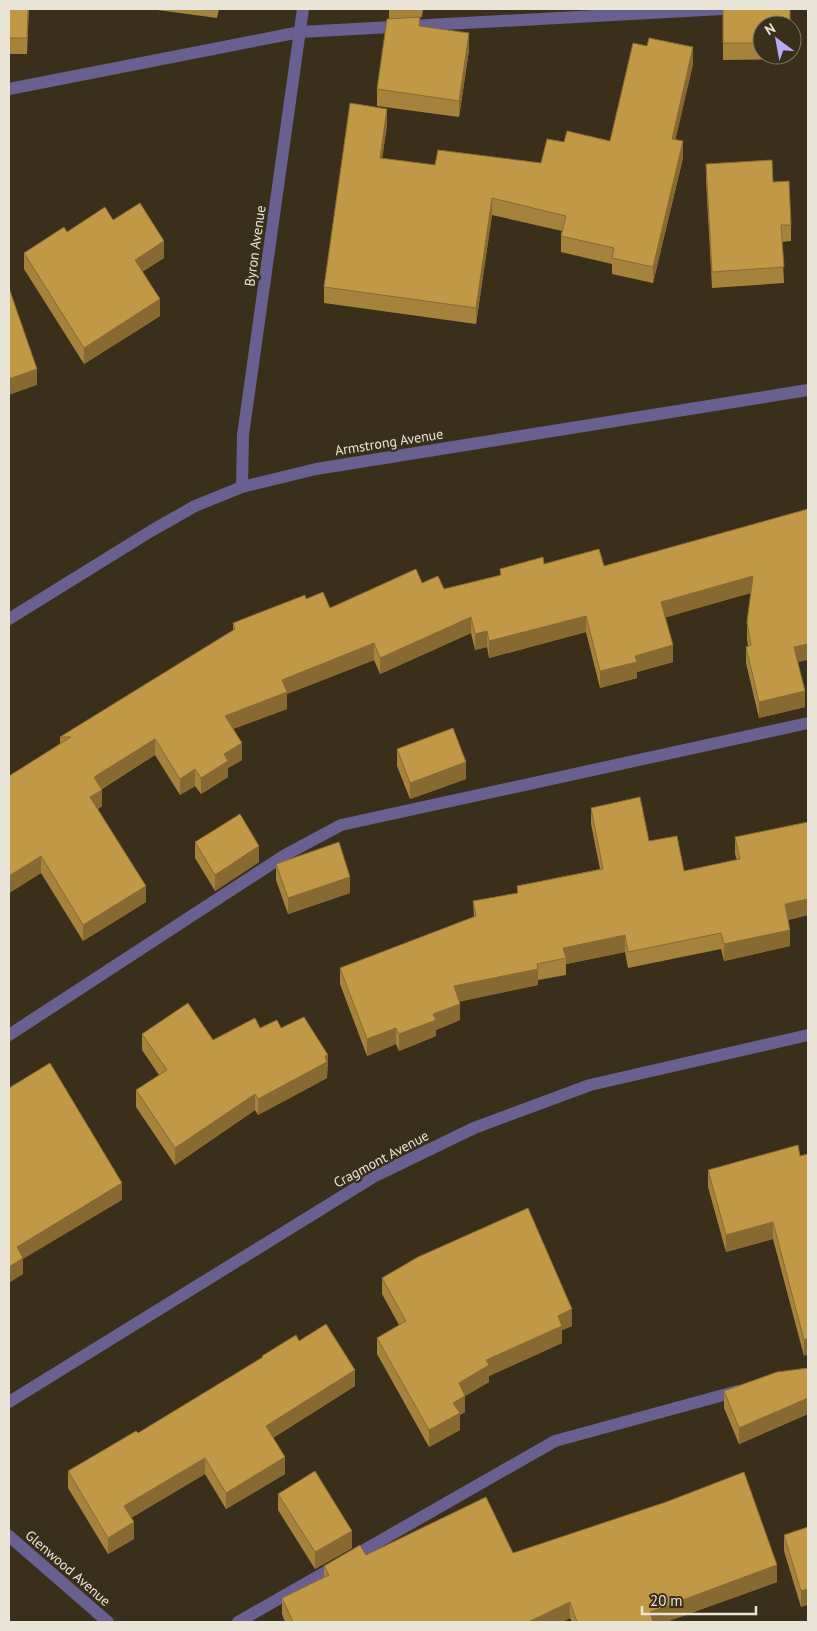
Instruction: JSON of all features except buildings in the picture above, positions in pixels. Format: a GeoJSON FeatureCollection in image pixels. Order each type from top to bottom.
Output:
{"type":"FeatureCollection","features":[{"type":"Feature","properties":{"kind":"street","name":"Byron Avenue"},"geometry":{"type":"LineString","coordinates":[[242,487],[243,435],[303,9]]}},
{"type":"Feature","properties":{"kind":"street"},"geometry":{"type":"LineString","coordinates":[[9,89],[300,32],[723,9]]}},
{"type":"Feature","properties":{"kind":"street","name":"Armstrong Avenue"},"geometry":{"type":"LineString","coordinates":[[9,620],[151,531],[195,506],[242,487],[316,469],[808,390]]}},
{"type":"Feature","properties":{"kind":"street"},"geometry":{"type":"LineString","coordinates":[[9,1035],[285,855],[341,825],[808,723]]}},
{"type":"Feature","properties":{"kind":"street","name":"Cragmont Avenue"},"geometry":{"type":"LineString","coordinates":[[9,1402],[375,1176],[474,1128],[590,1085],[808,1035]]}},
{"type":"Feature","properties":{"kind":"street"},"geometry":{"type":"LineString","coordinates":[[238,1622],[555,1441],[752,1387]]}},
{"type":"Feature","properties":{"kind":"street","name":"Glenwood Avenue"},"geometry":{"type":"LineString","coordinates":[[9,1536],[108,1622]]}}]}
